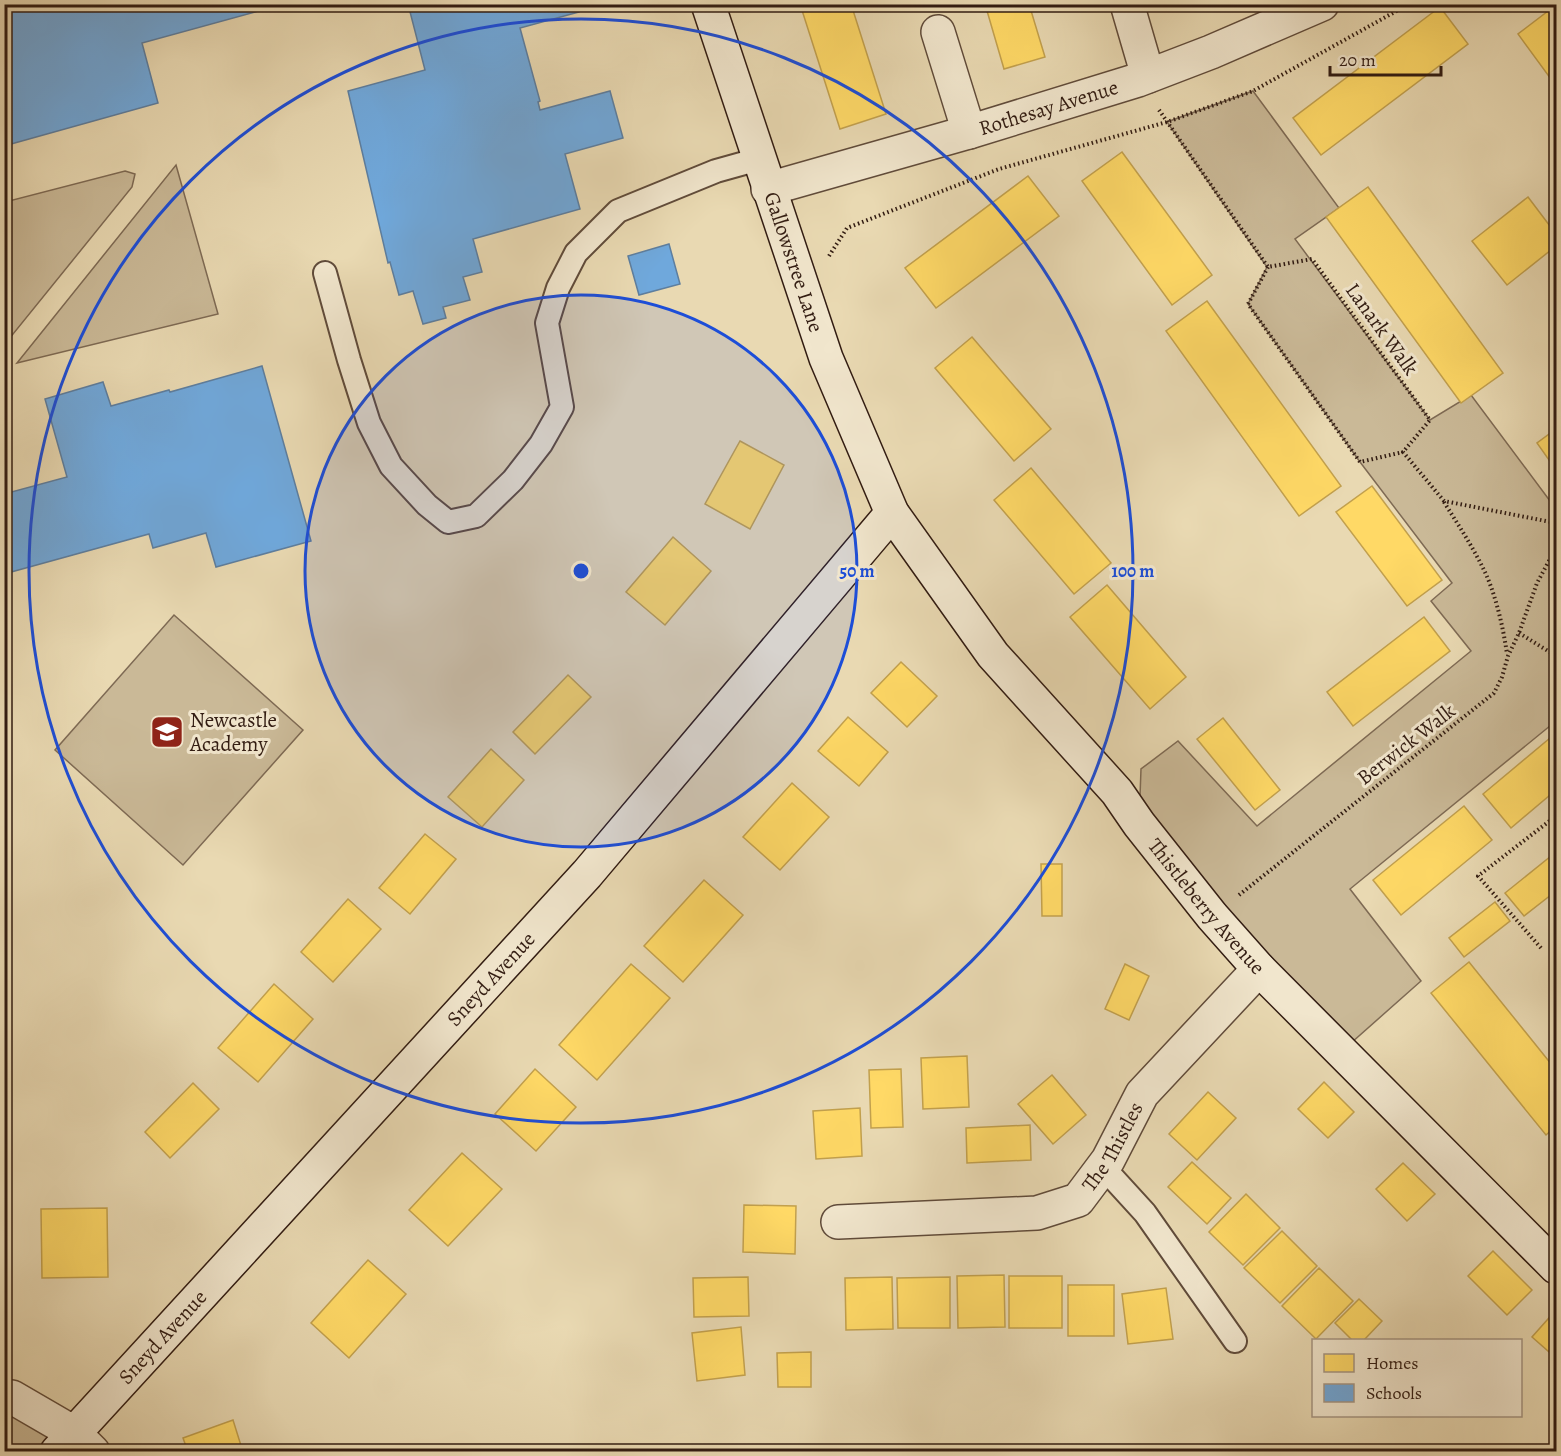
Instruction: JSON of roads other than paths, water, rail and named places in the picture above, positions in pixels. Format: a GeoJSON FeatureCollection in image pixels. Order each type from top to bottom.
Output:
{"type":"FeatureCollection","features":[{"type":"Feature","properties":{"kind":"street","name":"Gallowstree Lane"},"geometry":{"type":"LineString","coordinates":[[708,4],[826,358],[892,513]]}},
{"type":"Feature","properties":{"kind":"street"},"geometry":{"type":"LineString","coordinates":[[1127,4],[1143,78]]}},
{"type":"Feature","properties":{"kind":"street","name":"Rothesay Avenue"},"geometry":{"type":"LineString","coordinates":[[763,174],[969,132],[1143,78],[1211,52],[1322,4]]}},
{"type":"Feature","properties":{"kind":"street"},"geometry":{"type":"LineString","coordinates":[[938,32],[969,132]]}},
{"type":"Feature","properties":{"kind":"street","name":"Thistleberry Avenue"},"geometry":{"type":"LineString","coordinates":[[892,513],[993,655],[1118,792],[1139,824],[1212,916],[1259,969],[1557,1267]]}},
{"type":"Feature","properties":{"kind":"street","name":"Sneyd Avenue"},"geometry":{"type":"LineString","coordinates":[[4,1396],[12,1397],[75,1445],[587,874],[892,513]]}},
{"type":"Feature","properties":{"kind":"street","name":"The Thistles"},"geometry":{"type":"LineString","coordinates":[[838,1222],[1037,1213],[1078,1200],[1103,1167],[1142,1094],[1259,969]]}},
{"type":"Feature","properties":{"kind":"lane"},"geometry":{"type":"LineString","coordinates":[[325,273],[369,423],[391,466],[428,505],[448,522],[476,516],[513,480],[541,444],[562,407],[547,323],[558,288],[576,253],[618,211],[717,171],[763,174]]}},
{"type":"Feature","properties":{"kind":"lane"},"geometry":{"type":"LineString","coordinates":[[1103,1167],[1145,1214],[1235,1341]]}},
{"type":"Feature","properties":{"kind":"place","name":"Newcastle Academy"},"geometry":{"type":"Point","coordinates":[167,732]}}]}
